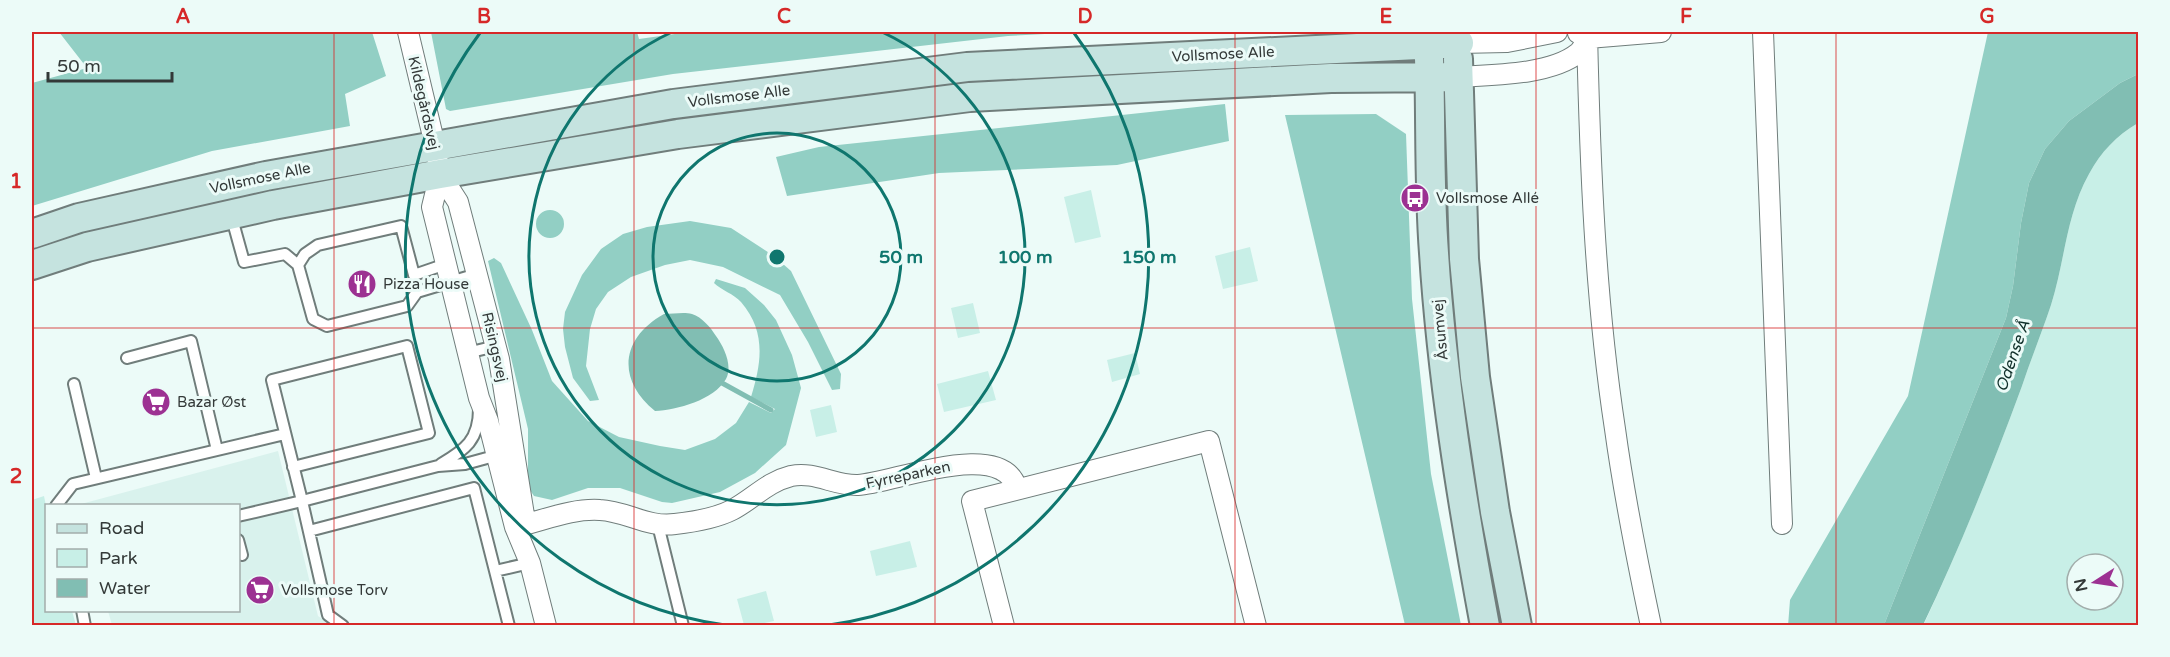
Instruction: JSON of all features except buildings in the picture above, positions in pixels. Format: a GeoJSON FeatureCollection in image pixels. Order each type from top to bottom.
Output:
{"type":"FeatureCollection","features":[{"type":"Feature","properties":{"kind":"street","name":"Kildegårdsvej"},"geometry":{"type":"LineString","coordinates":[[408,32],[440,174]]}},
{"type":"Feature","properties":{"kind":"street"},"geometry":{"type":"LineString","coordinates":[[1459,38],[1507,42],[1557,32]]}},
{"type":"Feature","properties":{"kind":"street"},"geometry":{"type":"LineString","coordinates":[[1584,34],[1661,32]]}},
{"type":"Feature","properties":{"kind":"street"},"geometry":{"type":"LineString","coordinates":[[1763,32],[1782,525]]}},
{"type":"Feature","properties":{"kind":"street"},"geometry":{"type":"LineString","coordinates":[[1458,77],[1535,70],[1563,62],[1579,53],[1584,34]]}},
{"type":"Feature","properties":{"kind":"street"},"geometry":{"type":"LineString","coordinates":[[1584,34],[1600,299],[1614,428],[1634,548],[1651,626]]}},
{"type":"Feature","properties":{"kind":"street","name":"Vollsmose Alle"},"geometry":{"type":"LineString","coordinates":[[32,234],[79,218],[266,176],[673,104],[967,67],[1428,38],[1459,38]]}},
{"type":"Feature","properties":{"kind":"street","name":"Åsumvej"},"geometry":{"type":"LineString","coordinates":[[1428,38],[1433,252],[1445,380],[1465,515],[1485,626]]}},
{"type":"Feature","properties":{"kind":"street","name":"Åsumvej"},"geometry":{"type":"LineString","coordinates":[[1459,38],[1458,77],[1464,259],[1475,377],[1495,512],[1517,626]]}},
{"type":"Feature","properties":{"kind":"street","name":"Vollsmose Alle"},"geometry":{"type":"LineString","coordinates":[[32,265],[87,247],[231,215],[440,174],[678,134],[970,97],[1331,78],[1458,77]]}},
{"type":"Feature","properties":{"kind":"street","name":"Risingsvej"},"geometry":{"type":"LineString","coordinates":[[440,174],[432,207],[478,398],[488,421],[497,457],[520,526],[546,626]]}},
{"type":"Feature","properties":{"kind":"street","name":"Risingsvej"},"geometry":{"type":"LineString","coordinates":[[440,174],[458,202],[496,346],[511,436],[520,526]]}},
{"type":"Feature","properties":{"kind":"street"},"geometry":{"type":"LineString","coordinates":[[1004,626],[972,501],[1209,441],[1256,626]]}},
{"type":"Feature","properties":{"kind":"street","name":"Fyrreparken"},"geometry":{"type":"LineString","coordinates":[[520,526],[584,511],[600,510],[658,525],[673,525],[722,514],[772,483],[797,475],[855,485],[958,465],[976,464],[1002,470],[1015,481],[1017,489]]}},
{"type":"Feature","properties":{"kind":"lane"},"geometry":{"type":"LineString","coordinates":[[231,215],[244,262],[285,255],[298,265],[313,319],[327,326],[407,306],[417,292],[448,273]]}},
{"type":"Feature","properties":{"kind":"lane"},"geometry":{"type":"LineString","coordinates":[[298,265],[305,254],[318,245],[401,225],[414,274],[477,274]]}},
{"type":"Feature","properties":{"kind":"lane"},"geometry":{"type":"LineString","coordinates":[[127,358],[190,341],[217,450]]}},
{"type":"Feature","properties":{"kind":"lane"},"geometry":{"type":"LineString","coordinates":[[293,467],[429,433],[407,346],[272,380],[328,615],[343,626]]}},
{"type":"Feature","properties":{"kind":"lane"},"geometry":{"type":"LineString","coordinates":[[467,353],[496,346]]}},
{"type":"Feature","properties":{"kind":"lane"},"geometry":{"type":"LineString","coordinates":[[75,384],[96,478]]}},
{"type":"Feature","properties":{"kind":"lane","name":"Risingsvej"},"geometry":{"type":"LineString","coordinates":[[438,466],[465,449],[476,432],[479,417],[478,398]]}},
{"type":"Feature","properties":{"kind":"lane"},"geometry":{"type":"LineString","coordinates":[[58,504],[73,484],[285,434]]}},
{"type":"Feature","properties":{"kind":"lane"},"geometry":{"type":"LineString","coordinates":[[497,457],[511,436]]}},
{"type":"Feature","properties":{"kind":"lane","name":"Risingsvej"},"geometry":{"type":"LineString","coordinates":[[240,516],[438,466],[465,464],[497,457]]}},
{"type":"Feature","properties":{"kind":"lane"},"geometry":{"type":"LineString","coordinates":[[309,531],[474,488],[509,626]]}},
{"type":"Feature","properties":{"kind":"lane"},"geometry":{"type":"LineString","coordinates":[[658,525],[682,626]]}},
{"type":"Feature","properties":{"kind":"lane"},"geometry":{"type":"LineString","coordinates":[[240,548],[242,555]]}},
{"type":"Feature","properties":{"kind":"lane"},"geometry":{"type":"LineString","coordinates":[[495,571],[530,563]]}},
{"type":"Feature","properties":{"kind":"shaded area"},"geometry":{"type":"Polygon","coordinates":[[[59,32],[372,32],[386,76],[345,94],[350,126],[212,151],[32,206],[32,83],[87,68],[59,32]]]}},
{"type":"Feature","properties":{"kind":"shaded area"},"geometry":{"type":"Polygon","coordinates":[[[431,32],[637,32],[639,39],[689,32],[1083,32],[1008,36],[673,74],[450,111],[446,109],[431,32]]]}},
{"type":"Feature","properties":{"kind":"shaded area"},"geometry":{"type":"Polygon","coordinates":[[[1988,32],[2138,32],[2138,74],[2120,83],[2069,121],[2045,149],[2029,183],[2006,318],[1884,625],[1788,626],[1790,600],[1908,396],[1988,32]]]}},
{"type":"Feature","properties":{"kind":"shaded area"},"geometry":{"type":"Polygon","coordinates":[[[1225,104],[1229,141],[1117,165],[939,173],[787,196],[776,157],[819,147],[1225,104]]]}},
{"type":"Feature","properties":{"kind":"shaded area"},"geometry":{"type":"Polygon","coordinates":[[[1376,114],[1406,134],[1412,299],[1431,474],[1461,625],[1405,625],[1285,115],[1376,114]]]}},
{"type":"Feature","properties":{"kind":"shaded area"},"geometry":{"type":"Polygon","coordinates":[[[550,210],[560,214],[564,224],[560,234],[550,238],[540,234],[536,224],[540,214],[550,210]]]}},
{"type":"Feature","properties":{"kind":"shaded area"},"geometry":{"type":"Polygon","coordinates":[[[690,221],[731,228],[774,256],[791,271],[841,374],[840,389],[832,390],[808,342],[780,295],[723,267],[690,260],[665,265],[631,277],[608,292],[596,309],[590,329],[586,366],[599,400],[590,401],[573,378],[563,329],[565,312],[582,275],[601,249],[623,234],[647,227],[690,221]]]}},
{"type":"Feature","properties":{"kind":"shaded area"},"geometry":{"type":"Polygon","coordinates":[[[494,258],[501,263],[532,330],[552,381],[588,421],[619,437],[685,450],[715,439],[736,423],[749,402],[771,413],[775,409],[751,397],[758,371],[760,347],[755,324],[741,302],[714,283],[716,279],[745,288],[764,305],[776,320],[792,355],[801,388],[786,445],[755,473],[720,492],[672,503],[662,502],[620,488],[588,488],[552,500],[534,496],[528,487],[528,429],[488,261],[494,258]]]}},
{"type":"Feature","properties":{"kind":"shaded area"},"geometry":{"type":"Polygon","coordinates":[[[278,451],[318,616],[331,625],[112,625],[108,612],[240,612],[240,504],[81,504],[278,451]]]}},
{"type":"Feature","properties":{"kind":"green space"},"geometry":{"type":"Polygon","coordinates":[[[2138,123],[2138,625],[1923,626],[1975,507],[2022,386],[2051,305],[2081,190],[2094,166],[2116,139],[2138,123]]]}},
{"type":"Feature","properties":{"kind":"green space"},"geometry":{"type":"Polygon","coordinates":[[[1091,190],[1101,237],[1075,243],[1064,197],[1091,190]]]}},
{"type":"Feature","properties":{"kind":"green space"},"geometry":{"type":"Polygon","coordinates":[[[1250,247],[1258,281],[1223,289],[1215,256],[1250,247]]]}},
{"type":"Feature","properties":{"kind":"green space"},"geometry":{"type":"Polygon","coordinates":[[[973,303],[980,333],[958,338],[951,308],[973,303]]]}},
{"type":"Feature","properties":{"kind":"green space"},"geometry":{"type":"Polygon","coordinates":[[[1135,353],[1140,374],[1112,382],[1107,360],[1135,353]]]}},
{"type":"Feature","properties":{"kind":"green space"},"geometry":{"type":"Polygon","coordinates":[[[988,371],[996,400],[944,412],[937,384],[988,371]]]}},
{"type":"Feature","properties":{"kind":"green space"},"geometry":{"type":"Polygon","coordinates":[[[831,405],[837,432],[816,437],[810,410],[831,405]]]}},
{"type":"Feature","properties":{"kind":"green space"},"geometry":{"type":"Polygon","coordinates":[[[44,496],[46,504],[45,612],[72,612],[76,625],[32,625],[32,500],[44,496]]]}},
{"type":"Feature","properties":{"kind":"green space"},"geometry":{"type":"Polygon","coordinates":[[[910,541],[917,567],[876,576],[870,551],[910,541]]]}},
{"type":"Feature","properties":{"kind":"green space"},"geometry":{"type":"Polygon","coordinates":[[[766,591],[774,621],[744,625],[737,599],[766,591]]]}},
{"type":"Feature","properties":{"kind":"water","name":"Odense Å"},"geometry":{"type":"Polygon","coordinates":[[[2138,74],[2138,123],[2123,133],[2104,152],[2081,190],[2044,325],[1987,477],[1937,596],[1923,625],[1884,625],[2006,318],[2029,183],[2045,149],[2069,121],[2120,83],[2138,74]]]}},
{"type":"Feature","properties":{"kind":"water"},"geometry":{"type":"Polygon","coordinates":[[[689,313],[703,320],[722,346],[729,368],[726,379],[713,393],[694,403],[674,409],[655,411],[642,399],[634,386],[629,373],[629,360],[632,347],[639,335],[664,314],[689,313]]]}},
{"type":"Feature","properties":{"kind":"waterway"},"geometry":{"type":"LineString","coordinates":[[722,383],[771,410]]}},
{"type":"Feature","properties":{"kind":"place","name":"Vollsmose Allé"},"geometry":{"type":"Point","coordinates":[1415,198]}},
{"type":"Feature","properties":{"kind":"place","name":"Pizza House"},"geometry":{"type":"Point","coordinates":[362,284]}},
{"type":"Feature","properties":{"kind":"place","name":"Bazar Øst"},"geometry":{"type":"Point","coordinates":[156,402]}},
{"type":"Feature","properties":{"kind":"place","name":"Vollsmose Torv"},"geometry":{"type":"Point","coordinates":[260,590]}}]}
